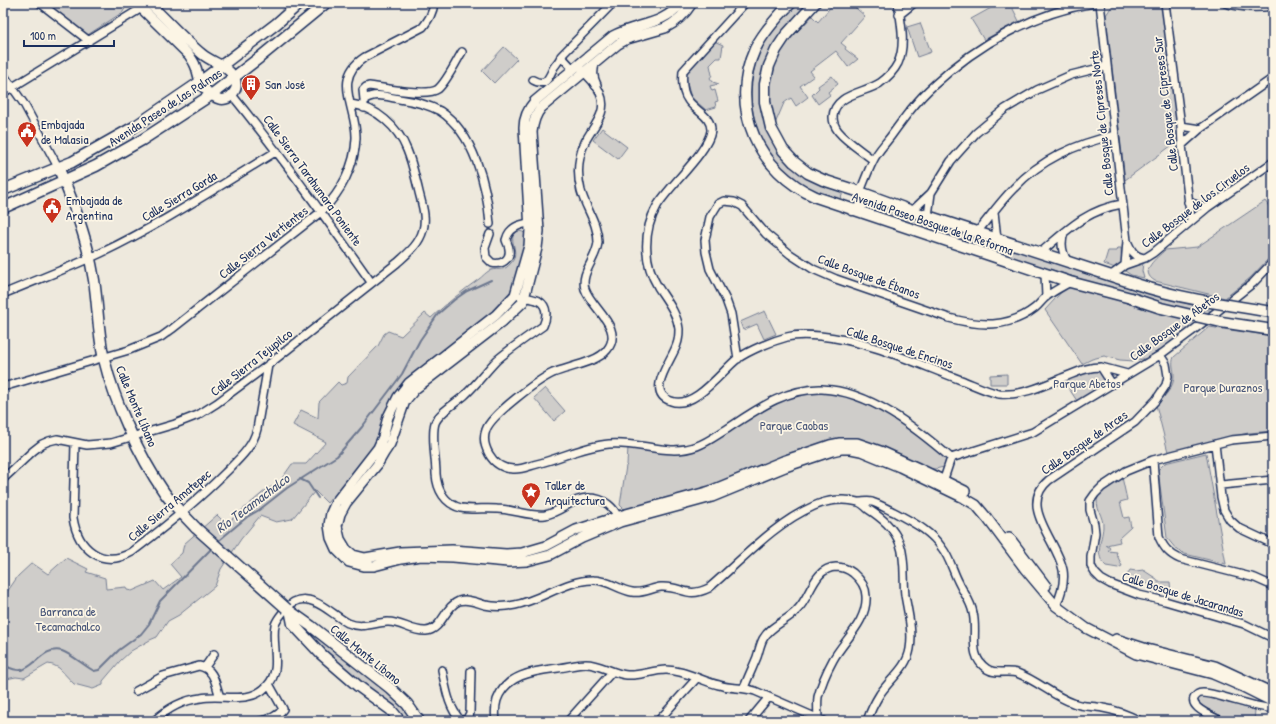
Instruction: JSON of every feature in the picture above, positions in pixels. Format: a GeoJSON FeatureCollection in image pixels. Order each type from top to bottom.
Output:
{"type":"FeatureCollection","features":[{"type":"Feature","properties":{"kind":"main road","name":"Avenida Paseo de las Palmas"},"geometry":{"type":"LineString","coordinates":[[3,190],[72,162],[111,141],[223,66],[300,3]]}},
{"type":"Feature","properties":{"kind":"main road","name":"Avenida Paseo de las Palmas"},"geometry":{"type":"LineString","coordinates":[[3,208],[96,166],[132,147],[234,78],[326,3]]}},
{"type":"Feature","properties":{"kind":"main road","name":"Avenida Paseo Bosque de la Reforma"},"geometry":{"type":"LineString","coordinates":[[790,3],[766,31],[755,50],[746,82],[746,103],[750,125],[762,153],[782,176],[807,193],[850,209],[1070,282],[1131,298],[1161,308],[1221,322],[1273,330]]}},
{"type":"Feature","properties":{"kind":"main road","name":"Avenida Paseo Bosque de la Reforma"},"geometry":{"type":"LineString","coordinates":[[815,3],[783,38],[772,58],[765,84],[766,111],[770,128],[778,143],[794,162],[808,173],[823,180],[912,211],[1136,284],[1173,295],[1222,305],[1273,312]]}},
{"type":"Feature","properties":{"kind":"main road","name":"Calle Monte Líbano"},"geometry":{"type":"LineString","coordinates":[[58,168],[86,241],[95,286],[103,357],[119,405],[133,437],[163,491],[196,528],[289,611],[311,626],[390,688],[407,704],[419,721]]}},
{"type":"Feature","properties":{"kind":"main road"},"geometry":{"type":"LineString","coordinates":[[850,191],[857,191],[863,196],[864,202],[858,210],[850,209],[845,204],[844,199],[846,194],[850,191]]}},
{"type":"Feature","properties":{"kind":"main road","name":"Calle Monte Líbano"},"geometry":{"type":"LineString","coordinates":[[289,611],[293,624],[322,654],[358,686],[391,710],[400,721]]}},
{"type":"Feature","properties":{"kind":"street"},"geometry":{"type":"LineString","coordinates":[[40,3],[89,41]]}},
{"type":"Feature","properties":{"kind":"street","name":"Calle Sierra Vertientes"},"geometry":{"type":"LineString","coordinates":[[3,387],[145,344],[166,333],[322,211],[337,193],[351,166],[356,138],[347,82],[351,70],[356,63],[423,27],[430,19],[434,10],[434,3]]}},
{"type":"Feature","properties":{"kind":"street"},"geometry":{"type":"LineString","coordinates":[[681,3],[674,11],[661,20],[624,30],[613,36],[578,69],[535,101],[526,114],[524,128],[539,231],[537,248],[520,296],[409,383],[398,397],[388,416],[383,437],[378,448],[336,502],[331,513],[329,525],[331,538],[336,549],[349,562],[364,566],[374,562],[421,556],[453,557],[508,562],[527,561],[550,555],[619,519],[712,497],[764,473],[785,468],[832,451],[851,449],[861,451],[942,484],[968,500],[984,513],[1025,569],[1058,604],[1086,628],[1132,652],[1145,657],[1213,674],[1273,702]]}},
{"type":"Feature","properties":{"kind":"street"},"geometry":{"type":"LineString","coordinates":[[578,69],[594,64],[623,41],[670,26],[681,18],[692,3]]}},
{"type":"Feature","properties":{"kind":"street","name":"Calle Bosque de Encinos"},"geometry":{"type":"LineString","coordinates":[[745,3],[683,71],[682,81],[686,96],[688,100],[708,119],[710,133],[700,152],[658,205],[650,221],[647,238],[648,260],[651,274],[673,310],[678,323],[679,335],[677,345],[661,378],[660,387],[664,396],[670,401],[679,403],[688,400],[700,393],[738,359],[767,344],[787,337],[802,335],[830,337],[858,343],[994,393],[1005,394],[1036,388],[1083,369],[1101,367],[1127,374]]}},
{"type":"Feature","properties":{"kind":"street"},"geometry":{"type":"LineString","coordinates":[[873,160],[838,131],[834,125],[833,114],[837,106],[849,96],[878,84],[888,77],[895,68],[900,58],[902,47],[898,3]]}},
{"type":"Feature","properties":{"kind":"street"},"geometry":{"type":"LineString","coordinates":[[900,15],[914,3]]}},
{"type":"Feature","properties":{"kind":"street"},"geometry":{"type":"LineString","coordinates":[[1059,12],[1062,3]]}},
{"type":"Feature","properties":{"kind":"street"},"geometry":{"type":"LineString","coordinates":[[857,191],[873,160],[906,114],[933,85],[964,60],[998,38],[1033,21],[1059,12],[1069,6],[1095,3]]}},
{"type":"Feature","properties":{"kind":"street","name":"Calle Bosque de Cipreses Norte"},"geometry":{"type":"LineString","coordinates":[[1100,3],[1127,241],[1125,265]]}},
{"type":"Feature","properties":{"kind":"street","name":"Calle Bosque de Cipreses Sur"},"geometry":{"type":"LineString","coordinates":[[1165,3],[1181,126],[1191,221]]}},
{"type":"Feature","properties":{"kind":"street"},"geometry":{"type":"LineString","coordinates":[[1225,3],[1248,8],[1273,6]]}},
{"type":"Feature","properties":{"kind":"street"},"geometry":{"type":"LineString","coordinates":[[3,93],[89,41],[145,4]]}},
{"type":"Feature","properties":{"kind":"street"},"geometry":{"type":"LineString","coordinates":[[145,4],[203,54],[223,66],[234,78],[237,85],[236,90],[232,95],[222,100],[211,95],[200,82],[195,64],[189,55],[145,4]]}},
{"type":"Feature","properties":{"kind":"street"},"geometry":{"type":"LineString","coordinates":[[534,80],[542,83],[547,80],[562,56],[611,5]]}},
{"type":"Feature","properties":{"kind":"street"},"geometry":{"type":"LineString","coordinates":[[371,282],[397,263],[415,246],[423,230],[424,212],[407,149],[396,131],[389,123],[364,104],[362,94],[363,90],[369,86],[424,93],[435,90],[440,86],[462,52]]}},
{"type":"Feature","properties":{"kind":"street"},"geometry":{"type":"LineString","coordinates":[[562,56],[596,85]]}},
{"type":"Feature","properties":{"kind":"street"},"geometry":{"type":"LineString","coordinates":[[594,64],[592,71],[593,78],[601,94],[603,109],[602,114],[585,142],[579,165],[580,188],[595,224],[597,236],[596,252],[587,271],[584,284],[588,295],[611,327],[612,337],[605,352],[553,374],[532,386],[492,419],[487,428],[485,437],[485,446],[492,459],[504,468],[514,470],[604,445],[626,444],[665,450],[685,449],[706,442],[767,404],[797,392],[816,389],[846,393],[874,405],[914,428],[951,458],[942,484]]}},
{"type":"Feature","properties":{"kind":"street"},"geometry":{"type":"LineString","coordinates":[[912,211],[931,193],[956,156],[976,133],[1005,109],[1043,87],[1071,75],[1107,66]]}},
{"type":"Feature","properties":{"kind":"street"},"geometry":{"type":"LineString","coordinates":[[374,562],[353,555],[346,549],[340,539],[337,526],[340,514],[346,503],[377,465],[390,444],[405,402],[415,389],[502,322],[522,302],[520,296],[529,246],[530,171],[532,132],[535,117],[541,108],[574,80],[578,69]]}},
{"type":"Feature","properties":{"kind":"street","name":"Calle Monte Líbano"},"geometry":{"type":"LineString","coordinates":[[3,74],[33,119],[58,168]]}},
{"type":"Feature","properties":{"kind":"street"},"geometry":{"type":"LineString","coordinates":[[1182,146],[1200,129],[1273,78]]}},
{"type":"Feature","properties":{"kind":"street"},"geometry":{"type":"LineString","coordinates":[[574,80],[582,80],[596,85]]}},
{"type":"Feature","properties":{"kind":"street","name":"Calle Sierra Tarahumara Poniente"},"geometry":{"type":"LineString","coordinates":[[232,95],[277,151],[322,211],[371,282]]}},
{"type":"Feature","properties":{"kind":"street"},"geometry":{"type":"LineString","coordinates":[[364,104],[370,96],[377,95],[413,101],[440,111],[452,121],[463,134],[481,172],[487,198],[490,224]]}},
{"type":"Feature","properties":{"kind":"street"},"geometry":{"type":"LineString","coordinates":[[351,104],[364,104]]}},
{"type":"Feature","properties":{"kind":"street"},"geometry":{"type":"LineString","coordinates":[[1181,126],[1200,129]]}},
{"type":"Feature","properties":{"kind":"street"},"geometry":{"type":"LineString","coordinates":[[977,232],[1013,189],[1034,169],[1059,154],[1086,142],[1115,135]]}},
{"type":"Feature","properties":{"kind":"street","name":"Calle Sierra Gorda"},"geometry":{"type":"LineString","coordinates":[[3,294],[90,258],[167,218],[277,151]]}},
{"type":"Feature","properties":{"kind":"street","name":"Calle Bosque de los Ciruelos"},"geometry":{"type":"LineString","coordinates":[[1110,276],[1125,265],[1145,258],[1153,253],[1207,208],[1273,162]]}},
{"type":"Feature","properties":{"kind":"street"},"geometry":{"type":"LineString","coordinates":[[928,216],[931,193]]}},
{"type":"Feature","properties":{"kind":"street","name":"Calle Bosque de Ébanos"},"geometry":{"type":"LineString","coordinates":[[738,359],[731,314],[726,300],[710,269],[706,252],[705,240],[710,217],[718,204],[724,201],[732,201],[742,206],[766,234],[790,254],[812,269],[836,279],[967,323],[985,325],[1001,324],[1018,318],[1034,309],[1046,296],[1070,282]]}},
{"type":"Feature","properties":{"kind":"street"},"geometry":{"type":"LineString","coordinates":[[1188,202],[1207,208]]}},
{"type":"Feature","properties":{"kind":"street"},"geometry":{"type":"LineString","coordinates":[[1040,253],[1076,222],[1091,213],[1106,207],[1122,204]]}},
{"type":"Feature","properties":{"kind":"street"},"geometry":{"type":"LineString","coordinates":[[994,212],[996,239]]}},
{"type":"Feature","properties":{"kind":"street"},"geometry":{"type":"LineString","coordinates":[[490,234],[485,248],[486,257],[492,263],[501,263],[506,260],[509,255],[506,240],[510,232],[517,225],[530,223]]}},
{"type":"Feature","properties":{"kind":"street"},"geometry":{"type":"LineString","coordinates":[[1064,233],[1062,250],[1068,262]]}},
{"type":"Feature","properties":{"kind":"street","name":"Calle Bosque de Cipreses Norte"},"geometry":{"type":"LineString","coordinates":[[1127,241],[1134,253],[1139,257],[1145,258]]}},
{"type":"Feature","properties":{"kind":"street","name":"Calle Bosque de Abetos"},"geometry":{"type":"LineString","coordinates":[[951,458],[1033,432],[1160,355],[1253,283],[1273,262]]}},
{"type":"Feature","properties":{"kind":"street"},"geometry":{"type":"LineString","coordinates":[[1045,274],[1046,296]]}},
{"type":"Feature","properties":{"kind":"street","name":"Calle Sierra Tejupilco"},"geometry":{"type":"LineString","coordinates":[[75,443],[87,445],[105,444],[176,424],[198,415],[217,403],[268,365],[371,282]]}},
{"type":"Feature","properties":{"kind":"street"},"geometry":{"type":"LineString","coordinates":[[520,296],[540,301],[546,315],[543,326],[496,361],[466,395],[441,414],[436,421],[434,438],[439,489],[444,498],[451,504],[460,508],[496,508],[546,515],[562,509],[576,500],[588,498],[597,499],[613,508],[619,519]]}},
{"type":"Feature","properties":{"kind":"street","name":"Calle Bosque de Arces"},"geometry":{"type":"LineString","coordinates":[[1058,604],[1064,584],[1063,570],[1037,509],[1036,499],[1039,490],[1049,480],[1135,422],[1156,400],[1166,385],[1168,376],[1166,364],[1160,355]]}},
{"type":"Feature","properties":{"kind":"street","name":"Calle Sierra Amatepec"},"geometry":{"type":"LineString","coordinates":[[75,443],[73,518],[75,529],[79,538],[92,552],[108,559],[116,559],[125,556],[182,513],[204,494],[236,462],[255,438],[268,365]]}},
{"type":"Feature","properties":{"kind":"street"},"geometry":{"type":"LineString","coordinates":[[1101,367],[1112,384]]}},
{"type":"Feature","properties":{"kind":"street"},"geometry":{"type":"LineString","coordinates":[[388,416],[398,420]]}},
{"type":"Feature","properties":{"kind":"street","name":"Calle Bosque de Jacarandas"},"geometry":{"type":"LineString","coordinates":[[1273,436],[1231,440],[1153,460],[1126,471],[1095,494],[1090,502],[1090,510],[1095,533],[1091,556],[1091,566],[1095,573],[1110,584],[1139,595],[1244,624],[1273,638]]}},
{"type":"Feature","properties":{"kind":"street"},"geometry":{"type":"LineString","coordinates":[[3,479],[42,444],[57,439],[75,443]]}},
{"type":"Feature","properties":{"kind":"street"},"geometry":{"type":"LineString","coordinates":[[1215,444],[1221,485],[1221,497],[1224,510],[1230,520],[1239,528],[1273,544]]}},
{"type":"Feature","properties":{"kind":"street"},"geometry":{"type":"LineString","coordinates":[[1153,460],[1159,537],[1163,547],[1170,554],[1180,559],[1255,578],[1273,586]]}},
{"type":"Feature","properties":{"kind":"street"},"geometry":{"type":"LineString","coordinates":[[1221,485],[1273,480]]}},
{"type":"Feature","properties":{"kind":"street"},"geometry":{"type":"LineString","coordinates":[[154,721],[164,712],[182,703],[201,698],[250,697],[260,692],[269,684],[274,674],[276,664],[274,644],[276,624],[279,617],[295,602],[304,600],[316,602],[349,623],[360,626],[387,622],[396,623],[416,630],[426,631],[434,628],[452,605],[458,601],[466,600],[498,607],[515,605],[533,601],[573,584],[594,580],[606,582],[621,589],[633,592],[642,593],[659,587],[689,593],[700,592],[709,588],[780,525],[815,505],[830,501],[844,500],[871,502],[924,528],[940,544],[960,585],[970,600],[974,614],[975,625],[973,642],[975,653],[981,664],[988,670],[998,672],[1015,672],[1031,679],[1064,700],[1075,704],[1105,708],[1125,714],[1140,721]]}},
{"type":"Feature","properties":{"kind":"street"},"geometry":{"type":"LineString","coordinates":[[860,502],[882,518],[893,531],[900,545],[911,633],[910,650],[906,661],[880,695],[867,721]]}},
{"type":"Feature","properties":{"kind":"street"},"geometry":{"type":"LineString","coordinates":[[496,721],[496,705],[499,694],[506,685],[514,679],[541,670],[586,664],[625,675],[667,670],[679,671],[726,687],[744,688],[769,697],[820,720],[818,697],[823,684],[833,660],[860,622],[866,606],[866,595],[863,584],[858,577],[850,570],[842,567],[832,568],[823,572],[815,580],[802,606],[790,618],[776,625],[762,640],[744,688]]}},
{"type":"Feature","properties":{"kind":"street"},"geometry":{"type":"LineString","coordinates":[[1058,604],[1119,640],[1154,651],[1215,666],[1273,693]]}},
{"type":"Feature","properties":{"kind":"street"},"geometry":{"type":"LineString","coordinates":[[205,667],[214,654]]}},
{"type":"Feature","properties":{"kind":"street"},"geometry":{"type":"LineString","coordinates":[[136,691],[163,676],[199,666],[205,667],[212,674],[216,680],[220,697]]}},
{"type":"Feature","properties":{"kind":"street"},"geometry":{"type":"LineString","coordinates":[[442,670],[449,701],[456,716],[461,721]]}},
{"type":"Feature","properties":{"kind":"street"},"geometry":{"type":"LineString","coordinates":[[466,721],[470,713],[471,671]]}},
{"type":"Feature","properties":{"kind":"street"},"geometry":{"type":"LineString","coordinates":[[568,721],[612,672]]}},
{"type":"Feature","properties":{"kind":"street"},"geometry":{"type":"LineString","coordinates":[[658,721],[697,678]]}},
{"type":"Feature","properties":{"kind":"street"},"geometry":{"type":"LineString","coordinates":[[261,721],[267,720],[282,712],[283,709],[269,684]]}},
{"type":"Feature","properties":{"kind":"street"},"geometry":{"type":"LineString","coordinates":[[1221,721],[1199,710],[1195,704],[1194,698],[1198,694],[1204,692],[1254,706],[1273,708]]}},
{"type":"Feature","properties":{"kind":"street"},"geometry":{"type":"LineString","coordinates":[[749,721],[769,697]]}},
{"type":"Feature","properties":{"kind":"green space"},"geometry":{"type":"Polygon","coordinates":[[[46,3],[128,3],[123,12],[86,36],[46,3]]]}},
{"type":"Feature","properties":{"kind":"green space"},"geometry":{"type":"Polygon","coordinates":[[[797,3],[809,3],[779,36],[772,48],[761,107],[768,133],[777,149],[842,191],[842,196],[839,199],[819,193],[801,184],[790,176],[777,163],[766,148],[758,131],[753,114],[751,96],[752,78],[757,60],[764,43],[771,32],[797,3]]]}},
{"type":"Feature","properties":{"kind":"green space"},"geometry":{"type":"Polygon","coordinates":[[[834,3],[850,3],[865,16],[841,43],[846,47],[845,49],[858,59],[848,67],[836,51],[810,71],[814,76],[800,86],[808,97],[796,106],[791,98],[784,103],[775,124],[772,115],[770,87],[777,60],[788,42],[812,16],[818,22],[834,3]]]}},
{"type":"Feature","properties":{"kind":"green space"},"geometry":{"type":"Polygon","coordinates":[[[1000,3],[1010,3],[1019,21],[984,40],[971,19],[1000,3]]]}},
{"type":"Feature","properties":{"kind":"green space"},"geometry":{"type":"Polygon","coordinates":[[[1133,3],[1158,3],[1164,8],[1179,140],[1125,180],[1106,15],[1112,6],[1133,3]]]}},
{"type":"Feature","properties":{"kind":"green space"},"geometry":{"type":"Polygon","coordinates":[[[920,23],[931,52],[917,57],[907,27],[920,23]]]}},
{"type":"Feature","properties":{"kind":"green space"},"geometry":{"type":"Polygon","coordinates":[[[714,41],[723,45],[721,58],[717,58],[710,65],[712,75],[710,78],[713,82],[719,84],[710,86],[712,91],[715,90],[718,101],[715,102],[716,107],[706,110],[691,97],[686,75],[689,69],[714,41]]]}},
{"type":"Feature","properties":{"kind":"green space"},"geometry":{"type":"Polygon","coordinates":[[[504,47],[517,59],[494,83],[482,71],[504,47]]]}},
{"type":"Feature","properties":{"kind":"green space"},"geometry":{"type":"Polygon","coordinates":[[[832,76],[838,84],[828,92],[830,95],[818,104],[812,95],[819,88],[818,86],[832,76]]]}},
{"type":"Feature","properties":{"kind":"green space"},"geometry":{"type":"Polygon","coordinates":[[[602,128],[627,147],[618,159],[593,140],[602,128]]]}},
{"type":"Feature","properties":{"kind":"green space"},"geometry":{"type":"Polygon","coordinates":[[[866,200],[1126,283],[1148,292],[1219,313],[1147,358],[1134,361],[1120,360],[1104,356],[1092,359],[1082,364],[1045,310],[1065,288],[1084,280],[862,210],[866,200]]]}},
{"type":"Feature","properties":{"kind":"green space"},"geometry":{"type":"Polygon","coordinates":[[[1265,201],[1273,212],[1273,254],[1250,278],[1225,298],[1155,281],[1150,277],[1148,273],[1151,265],[1165,250],[1197,247],[1265,201]]]}},
{"type":"Feature","properties":{"kind":"green space","name":"Barranca de Tecamachalco"},"geometry":{"type":"Polygon","coordinates":[[[519,231],[526,235],[518,282],[506,302],[407,381],[381,436],[334,500],[332,497],[327,503],[315,491],[292,519],[276,522],[260,516],[241,539],[221,569],[215,586],[179,615],[168,621],[157,637],[131,651],[120,661],[103,681],[103,685],[93,689],[74,684],[59,668],[48,664],[24,678],[16,677],[6,679],[3,677],[3,598],[18,576],[32,563],[48,574],[66,558],[88,569],[86,572],[105,578],[106,589],[126,587],[127,590],[132,591],[155,581],[163,590],[181,577],[170,564],[182,553],[184,544],[217,515],[226,524],[267,489],[278,484],[292,464],[306,464],[326,442],[293,425],[301,410],[318,418],[319,402],[338,382],[341,385],[347,383],[348,377],[378,346],[384,334],[388,331],[401,336],[425,313],[431,318],[454,298],[491,270],[506,268],[514,258],[513,236],[519,231]]]}},
{"type":"Feature","properties":{"kind":"green space"},"geometry":{"type":"Polygon","coordinates":[[[1118,248],[1121,248],[1122,264],[1118,269],[1104,264],[1108,251],[1117,251],[1118,248]]]}},
{"type":"Feature","properties":{"kind":"green space"},"geometry":{"type":"Polygon","coordinates":[[[1138,263],[1143,263],[1142,271],[1144,278],[1131,275],[1125,271],[1125,269],[1138,263]]]}},
{"type":"Feature","properties":{"kind":"green space"},"geometry":{"type":"Polygon","coordinates":[[[765,311],[776,334],[764,339],[757,324],[743,330],[740,322],[765,311]]]}},
{"type":"Feature","properties":{"kind":"green space","name":"Parque Duraznos"},"geometry":{"type":"Polygon","coordinates":[[[1209,327],[1273,336],[1273,431],[1248,433],[1168,452],[1156,405],[1173,384],[1174,357],[1209,327]]]}},
{"type":"Feature","properties":{"kind":"green space","name":"Parque Abetos"},"geometry":{"type":"Polygon","coordinates":[[[1101,367],[1112,384],[1079,404],[1062,378],[1101,367]]]}},
{"type":"Feature","properties":{"kind":"green space"},"geometry":{"type":"Polygon","coordinates":[[[1007,374],[1007,384],[990,384],[990,375],[1007,374]]]}},
{"type":"Feature","properties":{"kind":"green space"},"geometry":{"type":"Polygon","coordinates":[[[545,388],[565,411],[554,421],[534,398],[545,388]]]}},
{"type":"Feature","properties":{"kind":"green space","name":"Parque Caobas"},"geometry":{"type":"Polygon","coordinates":[[[816,392],[835,394],[853,399],[886,415],[918,436],[947,459],[944,467],[935,469],[928,468],[864,443],[626,511],[620,505],[627,465],[628,447],[664,453],[691,451],[701,448],[756,413],[786,399],[801,394],[816,392]]]}},
{"type":"Feature","properties":{"kind":"green space"},"geometry":{"type":"Polygon","coordinates":[[[1206,453],[1226,564],[1185,554],[1176,549],[1167,538],[1158,470],[1165,463],[1206,453]]]}},
{"type":"Feature","properties":{"kind":"green space"},"geometry":{"type":"Polygon","coordinates":[[[1122,477],[1127,500],[1120,502],[1124,518],[1129,517],[1131,527],[1119,538],[1120,542],[1106,545],[1110,548],[1108,551],[1117,552],[1116,555],[1122,566],[1118,568],[1106,566],[1100,558],[1103,523],[1097,501],[1102,491],[1122,477]]]}},
{"type":"Feature","properties":{"kind":"green space"},"geometry":{"type":"Polygon","coordinates":[[[1130,570],[1143,570],[1157,579],[1158,582],[1170,582],[1171,593],[1159,586],[1151,585],[1127,575],[1130,570]]]}},
{"type":"Feature","properties":{"kind":"green space"},"geometry":{"type":"Polygon","coordinates":[[[302,622],[388,689],[416,721],[401,721],[359,685],[299,627],[302,622]]]}},
{"type":"Feature","properties":{"kind":"green space"},"geometry":{"type":"Polygon","coordinates":[[[1200,696],[1255,710],[1254,721],[1231,721],[1200,705],[1198,701],[1200,696]]]}},
{"type":"Feature","properties":{"kind":"waterway","name":"Río Tecamachalco"},"geometry":{"type":"LineString","coordinates":[[217,542],[247,517],[259,510],[287,488],[337,456],[362,427],[402,374],[420,340],[438,314],[467,291],[491,280]]}},
{"type":"Feature","properties":{"kind":"waterway"},"geometry":{"type":"LineString","coordinates":[[300,479],[308,483],[318,498]]}},
{"type":"Feature","properties":{"kind":"waterway","name":"Río Tecamachalco"},"geometry":{"type":"LineString","coordinates":[[3,665],[21,670],[31,665],[44,654],[55,650],[62,651],[74,657],[94,671],[99,670],[119,650],[141,634],[149,624],[160,601],[213,547]]}},
{"type":"Feature","properties":{"kind":"place","name":"San José"},"geometry":{"type":"Point","coordinates":[251,101]}},
{"type":"Feature","properties":{"kind":"place","name":"Embajada de Malasia"},"geometry":{"type":"Point","coordinates":[27,148]}},
{"type":"Feature","properties":{"kind":"place","name":"Embajada de Argentina"},"geometry":{"type":"Point","coordinates":[52,224]}},
{"type":"Feature","properties":{"kind":"place","name":"Taller de Arquitectura"},"geometry":{"type":"Point","coordinates":[531,509]}}]}
